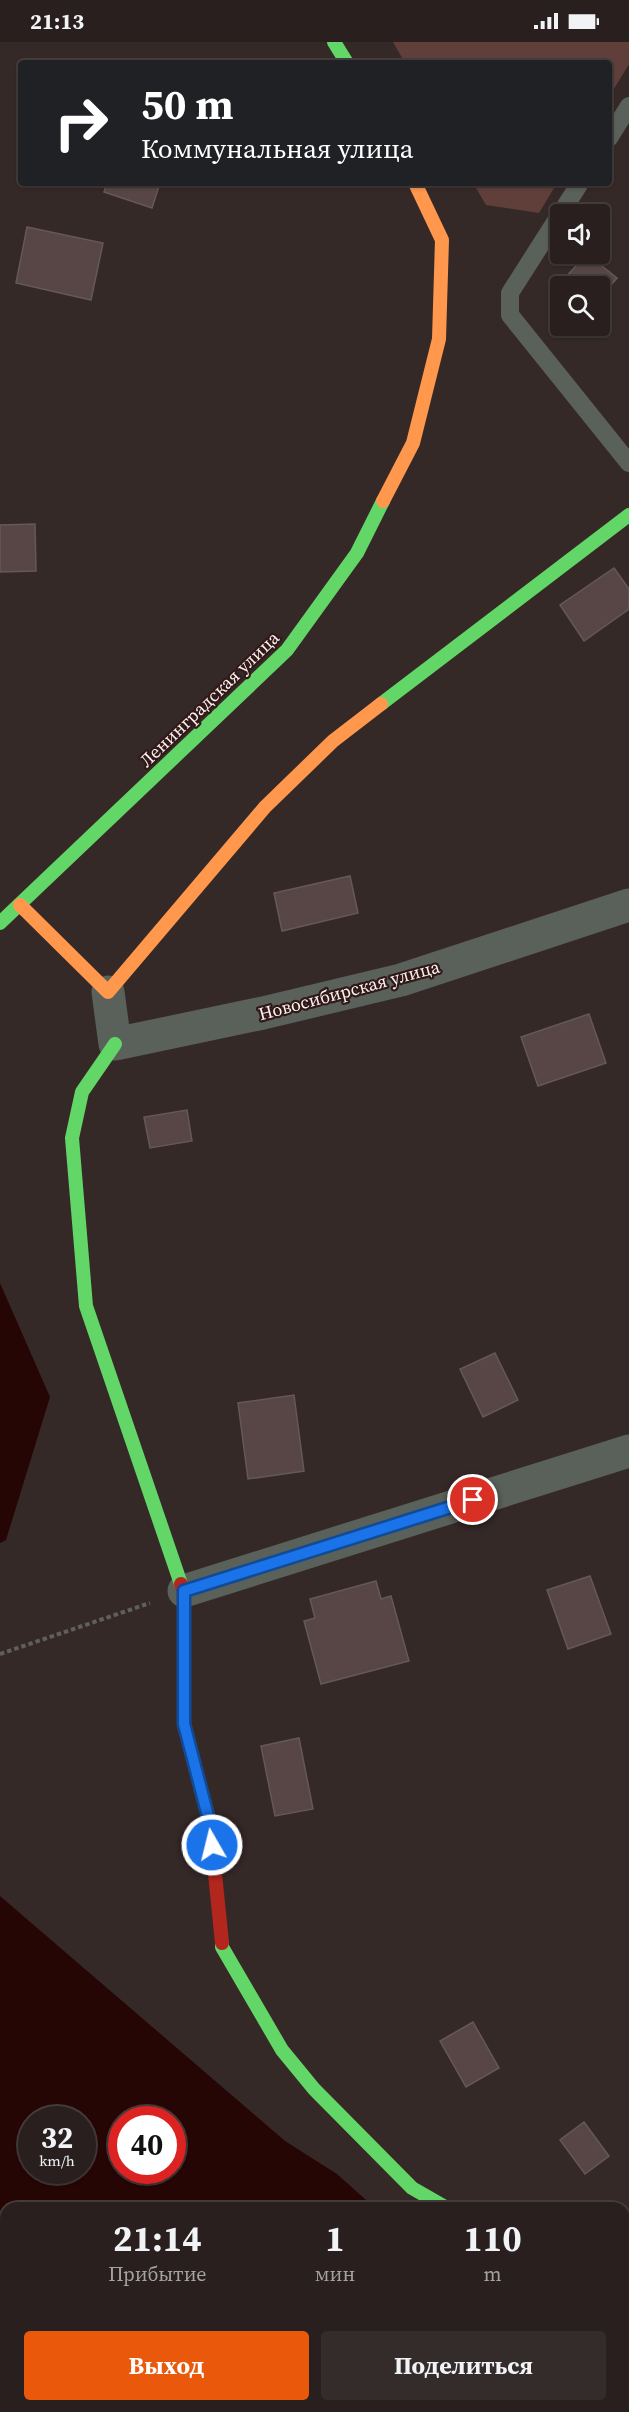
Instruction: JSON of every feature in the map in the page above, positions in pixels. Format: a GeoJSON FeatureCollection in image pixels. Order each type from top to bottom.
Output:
{"type":"FeatureCollection","features":[{"type":"Feature","properties":{"kind":"street"},"geometry":{"type":"LineString","coordinates":[[334,42],[345,60]]}},
{"type":"Feature","properties":{"kind":"street","name":"Ленинградская улица"},"geometry":{"type":"LineString","coordinates":[[0,923],[287,650],[357,553],[412,444],[439,339],[442,240],[416,186]]}},
{"type":"Feature","properties":{"kind":"street"},"geometry":{"type":"LineString","coordinates":[[108,992],[265,807],[333,741],[629,515]]}},
{"type":"Feature","properties":{"kind":"street"},"geometry":{"type":"LineString","coordinates":[[20,905],[108,992],[116,1044],[81,1092],[72,1138],[86,1306],[184,1591],[184,1724],[210,1824],[222,1947],[282,2050],[314,2089],[412,2188],[436,2202]]}},
{"type":"Feature","properties":{"kind":"street","name":"Новосибирская улица"},"geometry":{"type":"LineString","coordinates":[[116,1044],[264,1013],[401,980],[629,905]]}},
{"type":"Feature","properties":{"kind":"street"},"geometry":{"type":"LineString","coordinates":[[184,1591],[629,1451]]}},
{"type":"Feature","properties":{"kind":"lane"},"geometry":{"type":"LineString","coordinates":[[612,133],[629,106]]}},
{"type":"Feature","properties":{"kind":"lane"},"geometry":{"type":"LineString","coordinates":[[578,186],[510,292],[510,315],[629,462]]}},
{"type":"Feature","properties":{"kind":"path"},"geometry":{"type":"LineString","coordinates":[[0,1654],[184,1591]]}},
{"type":"Feature","properties":{"kind":"shaded area"},"geometry":{"type":"Polygon","coordinates":[[[393,42],[629,42],[629,64],[612,92],[612,60],[403,60],[393,42]]]}},
{"type":"Feature","properties":{"kind":"shaded area"},"geometry":{"type":"Polygon","coordinates":[[[475,186],[555,186],[539,213],[486,205],[475,186]]]}},
{"type":"Feature","properties":{"kind":"shaded area"},"geometry":{"type":"Polygon","coordinates":[[[0,1283],[50,1397],[6,1540],[0,1543],[0,1283]]]}},
{"type":"Feature","properties":{"kind":"shaded area"},"geometry":{"type":"Polygon","coordinates":[[[0,1896],[285,2141],[337,2174],[368,2202],[0,2202],[0,1896]]]}},
{"type":"Feature","properties":{"kind":"building"},"geometry":{"type":"Polygon","coordinates":[[[106,186],[159,186],[152,208],[104,192],[106,186]]]}},
{"type":"Feature","properties":{"kind":"building"},"geometry":{"type":"Polygon","coordinates":[[[27,227],[103,243],[91,300],[16,283],[27,227]]]}},
{"type":"Feature","properties":{"kind":"building"},"geometry":{"type":"Polygon","coordinates":[[[578,264],[600,264],[617,278],[610,286],[610,276],[567,276],[578,264]]]}},
{"type":"Feature","properties":{"kind":"building"},"geometry":{"type":"Polygon","coordinates":[[[35,524],[36,571],[0,572],[0,525],[35,524]]]}},
{"type":"Feature","properties":{"kind":"building"},"geometry":{"type":"Polygon","coordinates":[[[614,568],[629,589],[629,609],[584,641],[560,605],[614,568]]]}},
{"type":"Feature","properties":{"kind":"building"},"geometry":{"type":"Polygon","coordinates":[[[350,876],[358,913],[282,931],[274,893],[350,876]]]}},
{"type":"Feature","properties":{"kind":"building"},"geometry":{"type":"Polygon","coordinates":[[[589,1014],[606,1063],[538,1086],[521,1037],[589,1014]]]}},
{"type":"Feature","properties":{"kind":"building"},"geometry":{"type":"Polygon","coordinates":[[[187,1110],[192,1141],[150,1148],[144,1117],[187,1110]]]}},
{"type":"Feature","properties":{"kind":"building"},"geometry":{"type":"Polygon","coordinates":[[[495,1353],[518,1400],[483,1417],[460,1369],[495,1353]]]}},
{"type":"Feature","properties":{"kind":"building"},"geometry":{"type":"Polygon","coordinates":[[[294,1395],[304,1471],[248,1479],[238,1403],[294,1395]]]}},
{"type":"Feature","properties":{"kind":"building"},"geometry":{"type":"Polygon","coordinates":[[[590,1576],[611,1634],[568,1649],[547,1590],[590,1576]]]}},
{"type":"Feature","properties":{"kind":"building"},"geometry":{"type":"Polygon","coordinates":[[[376,1581],[381,1599],[391,1596],[409,1661],[321,1684],[304,1621],[315,1618],[310,1599],[376,1581]]]}},
{"type":"Feature","properties":{"kind":"building"},"geometry":{"type":"Polygon","coordinates":[[[299,1738],[313,1809],[275,1816],[261,1746],[299,1738]]]}},
{"type":"Feature","properties":{"kind":"building"},"geometry":{"type":"Polygon","coordinates":[[[473,2022],[499,2068],[466,2087],[440,2041],[473,2022]]]}},
{"type":"Feature","properties":{"kind":"building"},"geometry":{"type":"Polygon","coordinates":[[[584,2122],[609,2156],[585,2174],[560,2140],[584,2122]]]}},
{"type":"Feature","properties":{"kind":"traffic: fast"},"geometry":{"type":"LineString","coordinates":[[334,42],[345,60]]}},
{"type":"Feature","properties":{"kind":"traffic: fast"},"geometry":{"type":"LineString","coordinates":[[0,923],[287,650],[357,553],[383,501]]}},
{"type":"Feature","properties":{"kind":"traffic: fast"},"geometry":{"type":"LineString","coordinates":[[381,704],[629,515]]}},
{"type":"Feature","properties":{"kind":"traffic: fast"},"geometry":{"type":"LineString","coordinates":[[115,1044],[82,1092],[72,1138],[86,1306],[181,1584]]}},
{"type":"Feature","properties":{"kind":"traffic: fast"},"geometry":{"type":"LineString","coordinates":[[222,1943],[222,1947],[282,2050],[314,2089],[412,2188],[436,2202]]}},
{"type":"Feature","properties":{"kind":"traffic: slow"},"geometry":{"type":"LineString","coordinates":[[383,501],[413,443],[439,339],[442,240],[416,186]]}},
{"type":"Feature","properties":{"kind":"traffic: slow"},"geometry":{"type":"LineString","coordinates":[[20,905],[108,992],[265,807],[333,741],[381,704]]}},
{"type":"Feature","properties":{"kind":"traffic: jam"},"geometry":{"type":"LineString","coordinates":[[181,1584],[184,1591],[184,1724],[210,1824],[222,1943]]}},
{"type":"Feature","properties":{"kind":"route"},"geometry":{"type":"LineString","coordinates":[[212,1845],[210,1824],[184,1724],[184,1591],[473,1500]]}}]}
